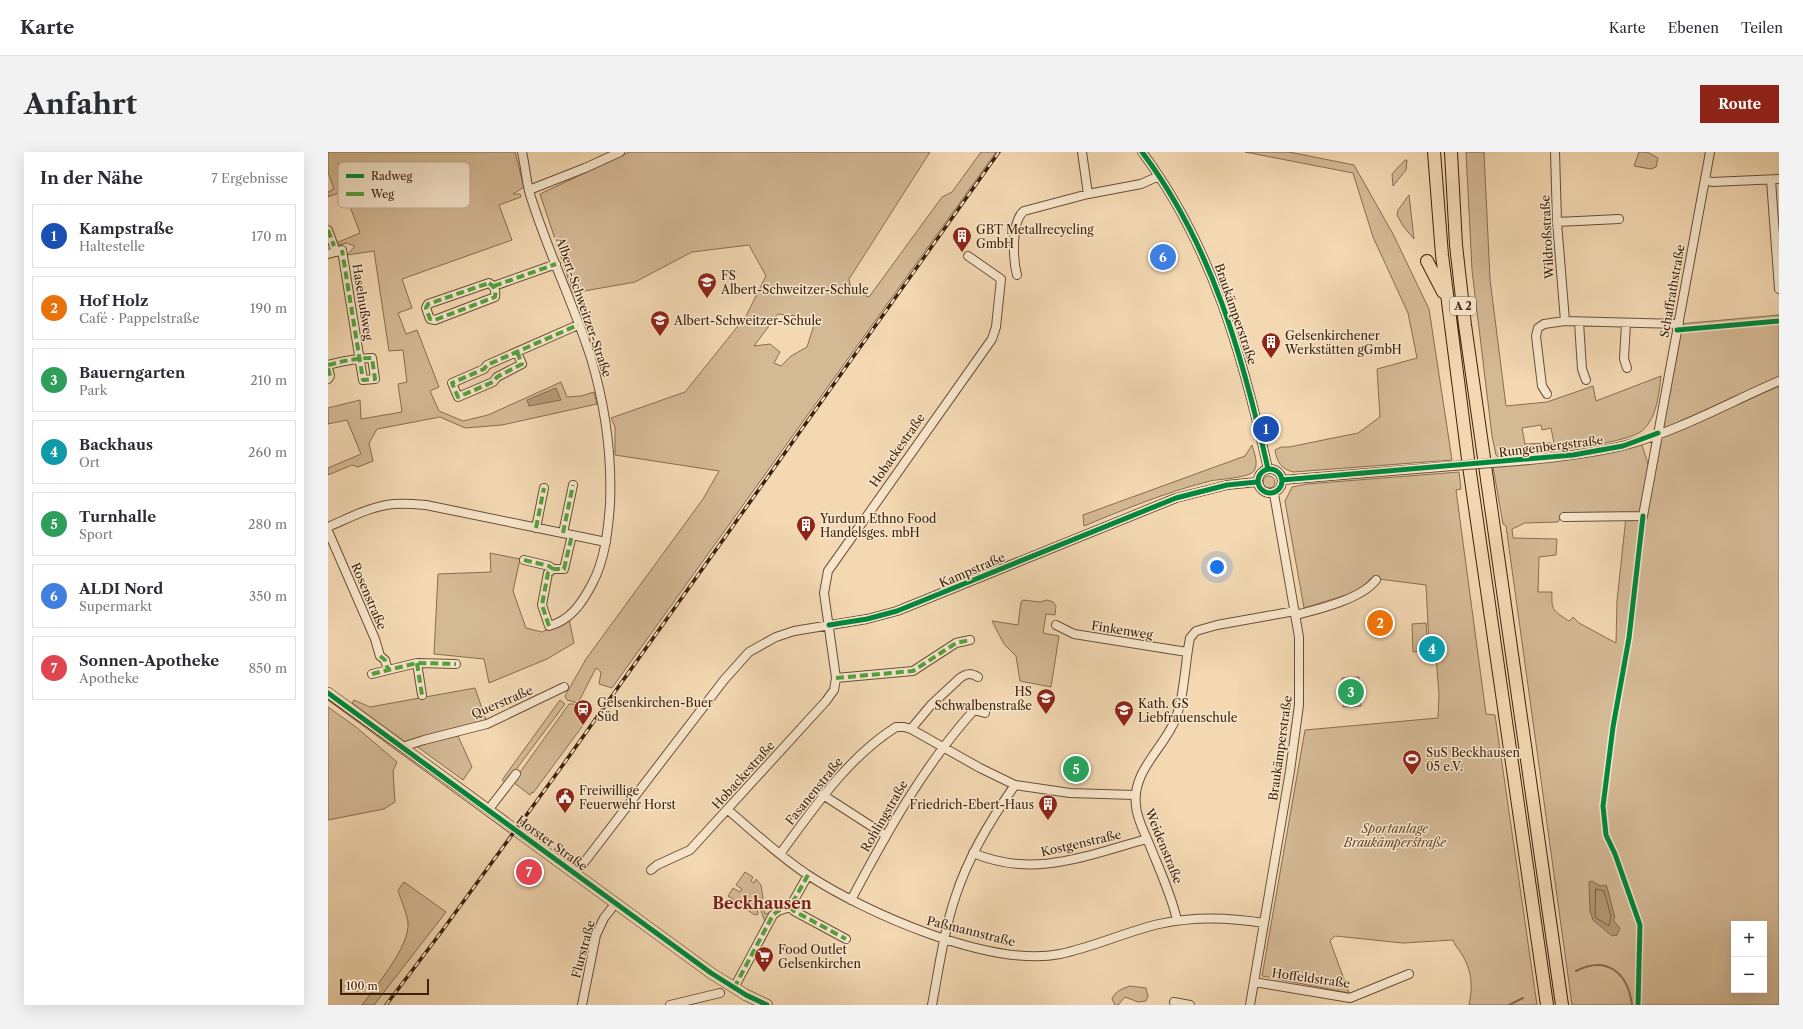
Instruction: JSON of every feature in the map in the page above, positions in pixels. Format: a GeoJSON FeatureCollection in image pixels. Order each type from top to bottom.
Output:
{"type":"FeatureCollection","features":[{"type":"Feature","properties":{"kind":"highway","name":"A 2"},"geometry":{"type":"LineString","coordinates":[[1434,152],[1447,299],[1471,479],[1547,1005]]}},
{"type":"Feature","properties":{"kind":"highway","name":"A 2"},"geometry":{"type":"LineString","coordinates":[[1450,152],[1456,245],[1465,325],[1562,1005]]}},
{"type":"Feature","properties":{"kind":"highway"},"geometry":{"type":"LineString","coordinates":[[1427,261],[1447,299]]}},
{"type":"Feature","properties":{"kind":"main road","name":"Horster Straße"},"geometry":{"type":"LineString","coordinates":[[328,693],[489,809],[576,873],[615,904],[734,988],[766,1005]]}},
{"type":"Feature","properties":{"kind":"street","name":"Albert-Schweitzer-Straße"},"geometry":{"type":"LineString","coordinates":[[522,152],[529,190],[590,357],[605,417],[609,458],[610,494],[606,542],[598,573],[577,609],[565,620],[549,626],[542,605],[548,573],[553,569]]}},
{"type":"Feature","properties":{"kind":"street"},"geometry":{"type":"LineString","coordinates":[[529,190],[585,168],[620,152]]}},
{"type":"Feature","properties":{"kind":"street"},"geometry":{"type":"LineString","coordinates":[[1082,152],[1088,194]]}},
{"type":"Feature","properties":{"kind":"street","name":"Braukämperstraße"},"geometry":{"type":"LineString","coordinates":[[1142,152],[1159,176],[1186,222],[1219,295],[1238,353],[1268,469]]}},
{"type":"Feature","properties":{"kind":"street","name":"Wildroßstraße"},"geometry":{"type":"LineString","coordinates":[[1555,152],[1557,222],[1565,321]]}},
{"type":"Feature","properties":{"kind":"street","name":"Schaffrathstraße"},"geometry":{"type":"LineString","coordinates":[[1658,433],[1710,152]]}},
{"type":"Feature","properties":{"kind":"street"},"geometry":{"type":"LineString","coordinates":[[1017,275],[1015,266],[1016,226],[1018,216],[1024,211],[1088,194],[1141,184],[1159,176]]}},
{"type":"Feature","properties":{"kind":"street"},"geometry":{"type":"LineString","coordinates":[[1705,180],[1712,182],[1775,179],[1779,289]]}},
{"type":"Feature","properties":{"kind":"street"},"geometry":{"type":"LineString","coordinates":[[1557,222],[1619,218]]}},
{"type":"Feature","properties":{"kind":"street","name":"Haselnußweg"},"geometry":{"type":"LineString","coordinates":[[328,230],[335,252],[360,358],[328,365]]}},
{"type":"Feature","properties":{"kind":"street","name":"Hobackestraße"},"geometry":{"type":"LineString","coordinates":[[651,870],[658,865],[690,850],[728,810],[826,701],[834,690],[836,678],[824,593],[828,570],[992,339],[996,327],[1000,279],[968,256]]}},
{"type":"Feature","properties":{"kind":"street"},"geometry":{"type":"LineString","coordinates":[[494,286],[496,292],[495,297],[435,320],[430,319],[426,308],[428,304],[489,283],[494,286],[556,264]]}},
{"type":"Feature","properties":{"kind":"street"},"geometry":{"type":"LineString","coordinates":[[1547,394],[1542,386],[1536,336],[1538,328],[1544,324],[1565,321],[1679,324]]}},
{"type":"Feature","properties":{"kind":"street"},"geometry":{"type":"LineString","coordinates":[[1579,322],[1582,369],[1586,380]]}},
{"type":"Feature","properties":{"kind":"street"},"geometry":{"type":"LineString","coordinates":[[1626,323],[1624,359],[1627,368]]}},
{"type":"Feature","properties":{"kind":"street"},"geometry":{"type":"LineString","coordinates":[[517,352],[522,364],[497,377],[493,382],[458,397],[452,383],[517,352],[578,325]]}},
{"type":"Feature","properties":{"kind":"street"},"geometry":{"type":"LineString","coordinates":[[328,368],[330,376],[328,379]]}},
{"type":"Feature","properties":{"kind":"street","name":"Rungenbergstraße"},"geometry":{"type":"LineString","coordinates":[[1282,480],[1505,462],[1599,451],[1623,446],[1670,430],[1779,380]]}},
{"type":"Feature","properties":{"kind":"street"},"geometry":{"type":"LineString","coordinates":[[1564,517],[1643,516],[1658,433]]}},
{"type":"Feature","properties":{"kind":"street"},"geometry":{"type":"LineString","coordinates":[[1268,469],[1277,471],[1282,480],[1280,490],[1274,494],[1264,493],[1257,482],[1261,472],[1268,469]]}},
{"type":"Feature","properties":{"kind":"street","name":"Kampstraße"},"geometry":{"type":"LineString","coordinates":[[576,873],[738,664],[754,649],[776,637],[794,631],[867,619],[897,611],[1176,498],[1227,485],[1257,482]]}},
{"type":"Feature","properties":{"kind":"street"},"geometry":{"type":"LineString","coordinates":[[563,533],[573,485]]}},
{"type":"Feature","properties":{"kind":"street"},"geometry":{"type":"LineString","coordinates":[[536,528],[544,488]]}},
{"type":"Feature","properties":{"kind":"street","name":"Braukämperstraße"},"geometry":{"type":"LineString","coordinates":[[1250,1005],[1298,718],[1300,661],[1296,613],[1274,494]]}},
{"type":"Feature","properties":{"kind":"street"},"geometry":{"type":"LineString","coordinates":[[328,526],[374,508],[394,504],[426,505],[606,542]]}},
{"type":"Feature","properties":{"kind":"street","name":"Rosenstraße"},"geometry":{"type":"LineString","coordinates":[[328,531],[375,639],[380,656],[385,660],[388,670]]}},
{"type":"Feature","properties":{"kind":"street"},"geometry":{"type":"LineString","coordinates":[[524,560],[549,566],[553,569],[564,569],[572,535]]}},
{"type":"Feature","properties":{"kind":"street"},"geometry":{"type":"LineString","coordinates":[[1296,613],[1325,607],[1361,593],[1376,580]]}},
{"type":"Feature","properties":{"kind":"street","name":"Weidenstraße"},"geometry":{"type":"LineString","coordinates":[[1177,920],[1173,900],[1137,813],[1135,795],[1144,769],[1171,729],[1175,718],[1179,706],[1190,638],[1196,631],[1230,622],[1296,613]]}},
{"type":"Feature","properties":{"kind":"street","name":"Finkenweg"},"geometry":{"type":"LineString","coordinates":[[1056,625],[1067,632],[1074,634],[1187,652]]}},
{"type":"Feature","properties":{"kind":"street"},"geometry":{"type":"LineString","coordinates":[[836,678],[913,670],[956,643],[970,640]]}},
{"type":"Feature","properties":{"kind":"street"},"geometry":{"type":"LineString","coordinates":[[417,663],[422,695]]}},
{"type":"Feature","properties":{"kind":"street"},"geometry":{"type":"LineString","coordinates":[[372,674],[417,663],[456,664]]}},
{"type":"Feature","properties":{"kind":"street"},"geometry":{"type":"LineString","coordinates":[[978,677],[972,673],[960,678],[931,705],[911,729],[943,748],[1015,785],[1070,793],[1135,795]]}},
{"type":"Feature","properties":{"kind":"street","name":"Querstraße"},"geometry":{"type":"LineString","coordinates":[[402,747],[487,724],[564,687]]}},
{"type":"Feature","properties":{"kind":"street","name":"Rohlingstraße"},"geometry":{"type":"LineString","coordinates":[[851,900],[885,835],[943,748],[974,710],[985,713]]}},
{"type":"Feature","properties":{"kind":"street","name":"Fasanenstraße"},"geometry":{"type":"LineString","coordinates":[[780,854],[823,795],[859,757],[896,727],[911,729]]}},
{"type":"Feature","properties":{"kind":"street"},"geometry":{"type":"LineString","coordinates":[[489,809],[516,774]]}},
{"type":"Feature","properties":{"kind":"street"},"geometry":{"type":"LineString","coordinates":[[932,1005],[945,938],[956,894],[973,853],[1015,785]]}},
{"type":"Feature","properties":{"kind":"street"},"geometry":{"type":"LineString","coordinates":[[823,795],[885,835]]}},
{"type":"Feature","properties":{"kind":"street","name":"Paßmannstraße"},"geometry":{"type":"LineString","coordinates":[[728,810],[780,854],[808,875],[851,900],[901,923],[945,938],[999,953],[1017,956],[1047,956],[1067,952],[1177,920],[1222,918],[1264,923]]}},
{"type":"Feature","properties":{"kind":"street","name":"Kostgenstraße"},"geometry":{"type":"LineString","coordinates":[[973,853],[1006,863],[1038,866],[1059,863],[1147,839]]}},
{"type":"Feature","properties":{"kind":"street"},"geometry":{"type":"LineString","coordinates":[[734,988],[773,915],[778,911],[790,907],[808,875]]}},
{"type":"Feature","properties":{"kind":"street","name":"Flurstraße"},"geometry":{"type":"LineString","coordinates":[[582,1005],[596,935],[604,918],[615,904]]}},
{"type":"Feature","properties":{"kind":"street"},"geometry":{"type":"LineString","coordinates":[[790,907],[794,911],[846,939]]}},
{"type":"Feature","properties":{"kind":"street","name":"Hoffeldstraße"},"geometry":{"type":"LineString","coordinates":[[1254,982],[1350,998],[1409,974]]}},
{"type":"Feature","properties":{"kind":"street"},"geometry":{"type":"LineString","coordinates":[[670,1005],[720,993]]}},
{"type":"Feature","properties":{"kind":"street"},"geometry":{"type":"LineString","coordinates":[[1174,1002],[1190,1005]]}},
{"type":"Feature","properties":{"kind":"green space"},"geometry":{"type":"Polygon","coordinates":[[[328,152],[515,152],[524,187],[513,194],[520,194],[521,197],[499,205],[512,240],[402,279],[412,308],[398,313],[406,334],[417,330],[439,387],[430,391],[439,411],[463,421],[488,415],[561,382],[567,397],[581,396],[594,392],[597,404],[502,425],[465,428],[440,417],[377,429],[369,443],[373,461],[358,467],[352,465],[328,475],[328,468],[361,454],[347,420],[328,424],[328,408],[360,400],[361,419],[402,412],[398,384],[407,382],[403,350],[389,351],[374,251],[347,255],[355,246],[346,243],[339,245],[336,243],[360,233],[350,208],[470,208],[470,162],[338,162],[338,193],[328,197],[328,192],[334,189],[328,172],[328,152]]]}},
{"type":"Feature","properties":{"kind":"green space"},"geometry":{"type":"Polygon","coordinates":[[[629,152],[930,152],[849,279],[851,290],[869,297],[942,197],[952,192],[981,152],[996,152],[612,688],[599,684],[601,672],[596,668],[578,703],[567,700],[565,696],[586,659],[703,499],[719,471],[615,455],[615,427],[611,418],[685,392],[746,316],[766,276],[749,245],[692,252],[635,282],[573,293],[540,194],[629,152]],[[778,314],[754,346],[770,344],[780,352],[774,363],[781,366],[791,356],[807,347],[814,325],[797,316],[778,314]]]}},
{"type":"Feature","properties":{"kind":"green space"},"geometry":{"type":"Polygon","coordinates":[[[1245,152],[1289,152],[1354,165],[1393,234],[1429,309],[1452,460],[1293,472],[1285,469],[1280,464],[1275,450],[1281,447],[1289,447],[1358,433],[1380,417],[1377,369],[1417,358],[1408,313],[1373,237],[1353,173],[1245,152]]]}},
{"type":"Feature","properties":{"kind":"green space"},"geometry":{"type":"Polygon","coordinates":[[[1466,152],[1484,152],[1490,279],[1506,406],[1547,402],[1593,386],[1596,401],[1661,376],[1658,397],[1654,412],[1648,425],[1634,435],[1618,440],[1575,448],[1498,457],[1496,455],[1492,436],[1472,270],[1466,152]],[[1541,425],[1522,428],[1525,444],[1554,443],[1551,428],[1542,430],[1541,425]]]}},
{"type":"Feature","properties":{"kind":"green space"},"geometry":{"type":"Polygon","coordinates":[[[1639,152],[1647,152],[1658,158],[1656,167],[1651,169],[1634,166],[1639,152]]]}},
{"type":"Feature","properties":{"kind":"green space"},"geometry":{"type":"Polygon","coordinates":[[[1405,160],[1407,160],[1406,170],[1393,186],[1392,174],[1405,160]]]}},
{"type":"Feature","properties":{"kind":"green space"},"geometry":{"type":"Polygon","coordinates":[[[1409,195],[1414,239],[1403,226],[1397,215],[1398,210],[1409,195]]]}},
{"type":"Feature","properties":{"kind":"green space"},"geometry":{"type":"Polygon","coordinates":[[[1779,315],[1779,1005],[1572,1005],[1506,526],[1503,524],[1493,467],[1641,442],[1650,470],[1642,513],[1563,514],[1558,522],[1525,523],[1512,529],[1513,538],[1557,539],[1556,555],[1539,557],[1538,592],[1552,592],[1552,603],[1554,610],[1560,615],[1569,621],[1573,617],[1579,623],[1616,643],[1617,601],[1626,517],[1643,516],[1679,324],[1779,315]]]}},
{"type":"Feature","properties":{"kind":"green space"},"geometry":{"type":"Polygon","coordinates":[[[1252,445],[1256,458],[1256,465],[1254,471],[1251,473],[1240,477],[1210,481],[1178,490],[1084,526],[1083,515],[1245,456],[1252,445]]]}},
{"type":"Feature","properties":{"kind":"green space","name":"Sportanlage Braukämperstraße"},"geometry":{"type":"Polygon","coordinates":[[[1459,472],[1461,489],[1456,490],[1486,714],[1495,715],[1537,1005],[1469,1005],[1471,978],[1465,959],[1453,940],[1403,943],[1335,936],[1330,941],[1349,993],[1262,976],[1305,730],[1438,718],[1439,694],[1435,645],[1429,645],[1426,585],[1371,578],[1359,591],[1304,608],[1285,501],[1292,487],[1307,484],[1459,472]]]}},
{"type":"Feature","properties":{"kind":"green space"},"geometry":{"type":"Polygon","coordinates":[[[1267,476],[1271,476],[1275,482],[1271,488],[1267,488],[1263,484],[1263,480],[1267,476]]]}},
{"type":"Feature","properties":{"kind":"green space"},"geometry":{"type":"Polygon","coordinates":[[[490,553],[520,559],[513,591],[526,628],[542,632],[569,619],[574,643],[547,659],[489,683],[484,659],[434,654],[438,574],[491,572],[490,553]]]}},
{"type":"Feature","properties":{"kind":"green space"},"geometry":{"type":"Polygon","coordinates":[[[1023,600],[1040,602],[1047,600],[1053,602],[1056,606],[1055,615],[1046,614],[1043,633],[1059,636],[1051,687],[1020,681],[1016,656],[1004,644],[992,621],[1018,625],[1021,602],[1023,600]]]}},
{"type":"Feature","properties":{"kind":"green space"},"geometry":{"type":"Polygon","coordinates":[[[1426,623],[1428,650],[1413,652],[1412,624],[1426,623]]]}},
{"type":"Feature","properties":{"kind":"green space"},"geometry":{"type":"Polygon","coordinates":[[[1359,677],[1361,706],[1343,707],[1342,678],[1359,677]]]}},
{"type":"Feature","properties":{"kind":"green space"},"geometry":{"type":"Polygon","coordinates":[[[475,688],[486,720],[405,742],[352,703],[354,700],[370,707],[475,688]]]}},
{"type":"Feature","properties":{"kind":"green space"},"geometry":{"type":"Polygon","coordinates":[[[560,700],[565,704],[506,783],[502,780],[560,700]]]}},
{"type":"Feature","properties":{"kind":"green space"},"geometry":{"type":"Polygon","coordinates":[[[569,704],[580,706],[585,710],[589,714],[587,720],[530,795],[513,782],[569,704]]]}},
{"type":"Feature","properties":{"kind":"green space"},"geometry":{"type":"Polygon","coordinates":[[[328,707],[356,727],[397,762],[393,771],[395,802],[384,809],[328,820],[328,707]]]}},
{"type":"Feature","properties":{"kind":"green space"},"geometry":{"type":"Polygon","coordinates":[[[458,736],[472,767],[463,780],[415,745],[458,736]]]}},
{"type":"Feature","properties":{"kind":"green space"},"geometry":{"type":"Polygon","coordinates":[[[745,872],[753,877],[751,881],[754,883],[756,879],[761,885],[763,898],[761,899],[765,914],[769,913],[770,916],[765,922],[760,908],[757,909],[758,914],[755,915],[746,909],[750,904],[746,901],[742,906],[728,896],[733,888],[740,892],[742,889],[736,885],[745,872]]]}},
{"type":"Feature","properties":{"kind":"green space"},"geometry":{"type":"Polygon","coordinates":[[[404,882],[446,912],[374,1005],[362,1005],[391,966],[404,943],[408,923],[398,890],[404,882]]]}},
{"type":"Feature","properties":{"kind":"green space"},"geometry":{"type":"Polygon","coordinates":[[[1130,986],[1146,988],[1148,996],[1146,1001],[1138,1002],[1125,997],[1118,1005],[1115,1005],[1112,999],[1113,996],[1120,990],[1130,986]]]}},
{"type":"Feature","properties":{"kind":"water"},"geometry":{"type":"Polygon","coordinates":[[[556,388],[561,400],[529,406],[527,400],[556,388]]]}},
{"type":"Feature","properties":{"kind":"water"},"geometry":{"type":"Polygon","coordinates":[[[1592,881],[1600,886],[1606,885],[1607,887],[1615,918],[1613,920],[1620,928],[1617,935],[1612,936],[1593,920],[1590,911],[1589,882],[1592,881]]]}},
{"type":"Feature","properties":{"kind":"waterway"},"geometry":{"type":"LineString","coordinates":[[1576,971],[1597,965],[1606,966],[1614,970],[1621,976],[1626,984],[1632,1005]]}},
{"type":"Feature","properties":{"kind":"waterway"},"geometry":{"type":"LineString","coordinates":[[1509,1005],[1523,998]]}},
{"type":"Feature","properties":{"kind":"tram line"},"geometry":{"type":"LineString","coordinates":[[328,699],[537,850],[573,871],[731,984],[771,1005]]}},
{"type":"Feature","properties":{"kind":"railway"},"geometry":{"type":"LineString","coordinates":[[386,1005],[560,769],[999,152]]}},
{"type":"Feature","properties":{"kind":"marked path"},"geometry":{"type":"LineString","coordinates":[[328,230],[334,246]]}},
{"type":"Feature","properties":{"kind":"marked path"},"geometry":{"type":"LineString","coordinates":[[328,365],[355,359],[360,359],[372,358],[375,379],[363,380],[342,250]]}},
{"type":"Feature","properties":{"kind":"marked path"},"geometry":{"type":"LineString","coordinates":[[494,286],[556,264]]}},
{"type":"Feature","properties":{"kind":"marked path"},"geometry":{"type":"LineString","coordinates":[[489,283],[495,289],[495,297],[435,320],[430,319],[426,308],[428,304],[489,283]]}},
{"type":"Feature","properties":{"kind":"marked path"},"geometry":{"type":"LineString","coordinates":[[517,352],[522,364],[497,377],[493,382],[458,397],[452,383],[484,369],[487,365],[578,325]]}},
{"type":"Feature","properties":{"kind":"marked path"},"geometry":{"type":"LineString","coordinates":[[328,368],[330,376],[328,379]]}},
{"type":"Feature","properties":{"kind":"marked path"},"geometry":{"type":"LineString","coordinates":[[563,533],[573,485]]}},
{"type":"Feature","properties":{"kind":"marked path"},"geometry":{"type":"LineString","coordinates":[[536,528],[544,488]]}},
{"type":"Feature","properties":{"kind":"marked path"},"geometry":{"type":"LineString","coordinates":[[549,626],[542,605],[548,573],[553,569],[564,569],[572,535]]}},
{"type":"Feature","properties":{"kind":"marked path"},"geometry":{"type":"LineString","coordinates":[[524,560],[549,566],[553,569]]}},
{"type":"Feature","properties":{"kind":"marked path"},"geometry":{"type":"LineString","coordinates":[[836,678],[913,671],[956,643],[970,640]]}},
{"type":"Feature","properties":{"kind":"marked path"},"geometry":{"type":"LineString","coordinates":[[380,656],[385,660],[388,670],[417,663],[456,664]]}},
{"type":"Feature","properties":{"kind":"marked path"},"geometry":{"type":"LineString","coordinates":[[417,663],[422,695]]}},
{"type":"Feature","properties":{"kind":"marked path"},"geometry":{"type":"LineString","coordinates":[[372,674],[388,670]]}},
{"type":"Feature","properties":{"kind":"marked path"},"geometry":{"type":"LineString","coordinates":[[808,875],[790,907],[794,911],[846,939]]}},
{"type":"Feature","properties":{"kind":"marked path"},"geometry":{"type":"LineString","coordinates":[[734,988],[773,915],[778,911],[790,907]]}},
{"type":"Feature","properties":{"kind":"cycle path"},"geometry":{"type":"LineString","coordinates":[[1142,152],[1188,225],[1222,303],[1248,385],[1268,469]]}},
{"type":"Feature","properties":{"kind":"cycle path"},"geometry":{"type":"LineString","coordinates":[[1677,330],[1779,321]]}},
{"type":"Feature","properties":{"kind":"cycle path"},"geometry":{"type":"LineString","coordinates":[[1282,480],[1573,455],[1623,446],[1658,433]]}},
{"type":"Feature","properties":{"kind":"cycle path"},"geometry":{"type":"LineString","coordinates":[[1270,469],[1279,472],[1282,481],[1279,490],[1270,493],[1261,490],[1258,481],[1261,472],[1270,469]]}},
{"type":"Feature","properties":{"kind":"cycle path"},"geometry":{"type":"LineString","coordinates":[[829,625],[867,619],[897,611],[1176,498],[1227,485],[1257,482]]}},
{"type":"Feature","properties":{"kind":"cycle path"},"geometry":{"type":"LineString","coordinates":[[1638,1005],[1640,925],[1615,854],[1606,835],[1603,806],[1613,727],[1629,638],[1643,516]]}},
{"type":"Feature","properties":{"kind":"cycle path"},"geometry":{"type":"LineString","coordinates":[[328,693],[711,973],[746,995],[767,1005]]}},
{"type":"Feature","properties":{"kind":"place","name":"GBT Metallrecycling GmbH"},"geometry":{"type":"Point","coordinates":[962,253]}},
{"type":"Feature","properties":{"kind":"place","name":"ALDI Nord"},"geometry":{"type":"Point","coordinates":[1163,257]}},
{"type":"Feature","properties":{"kind":"place","name":"FS Albert-Schweitzer-Schule"},"geometry":{"type":"Point","coordinates":[707,299]}},
{"type":"Feature","properties":{"kind":"place","name":"Albert-Schweitzer-Schule"},"geometry":{"type":"Point","coordinates":[660,337]}},
{"type":"Feature","properties":{"kind":"place","name":"Gelsenkirchener Werkstätten gGmbH"},"geometry":{"type":"Point","coordinates":[1271,359]}},
{"type":"Feature","properties":{"kind":"place","name":"Kampstraße"},"geometry":{"type":"Point","coordinates":[1266,429]}},
{"type":"Feature","properties":{"kind":"place","name":"Yurdum Ethno Food Handelsges. mbH"},"geometry":{"type":"Point","coordinates":[806,542]}},
{"type":"Feature","properties":{"kind":"place","name":"Hof Holz"},"geometry":{"type":"Point","coordinates":[1380,623]}},
{"type":"Feature","properties":{"kind":"place","name":"Backhaus"},"geometry":{"type":"Point","coordinates":[1432,649]}},
{"type":"Feature","properties":{"kind":"place","name":"Bauerngarten"},"geometry":{"type":"Point","coordinates":[1351,692]}},
{"type":"Feature","properties":{"kind":"place","name":"HS Schwalbenstraße"},"geometry":{"type":"Point","coordinates":[1046,715]}},
{"type":"Feature","properties":{"kind":"place","name":"Gelsenkirchen-Buer Süd"},"geometry":{"type":"Point","coordinates":[583,726]}},
{"type":"Feature","properties":{"kind":"place","name":"Kath. GS Liebfrauenschule"},"geometry":{"type":"Point","coordinates":[1124,727]}},
{"type":"Feature","properties":{"kind":"place","name":"Turnhalle"},"geometry":{"type":"Point","coordinates":[1076,769]}},
{"type":"Feature","properties":{"kind":"place","name":"SuS Beckhausen 05 e.V."},"geometry":{"type":"Point","coordinates":[1412,776]}},
{"type":"Feature","properties":{"kind":"place","name":"Freiwillige Feuerwehr Horst"},"geometry":{"type":"Point","coordinates":[565,814]}},
{"type":"Feature","properties":{"kind":"place","name":"Friedrich-Ebert-Haus"},"geometry":{"type":"Point","coordinates":[1048,821]}},
{"type":"Feature","properties":{"kind":"place","name":"Sonnen-Apotheke"},"geometry":{"type":"Point","coordinates":[529,872]}},
{"type":"Feature","properties":{"kind":"place","name":"Food Outlet Gelsenkirchen"},"geometry":{"type":"Point","coordinates":[764,973]}},
{"type":"Feature","properties":{"kind":"district","name":"Beckhausen"},"geometry":{"type":"Point","coordinates":[762,903]}}]}
